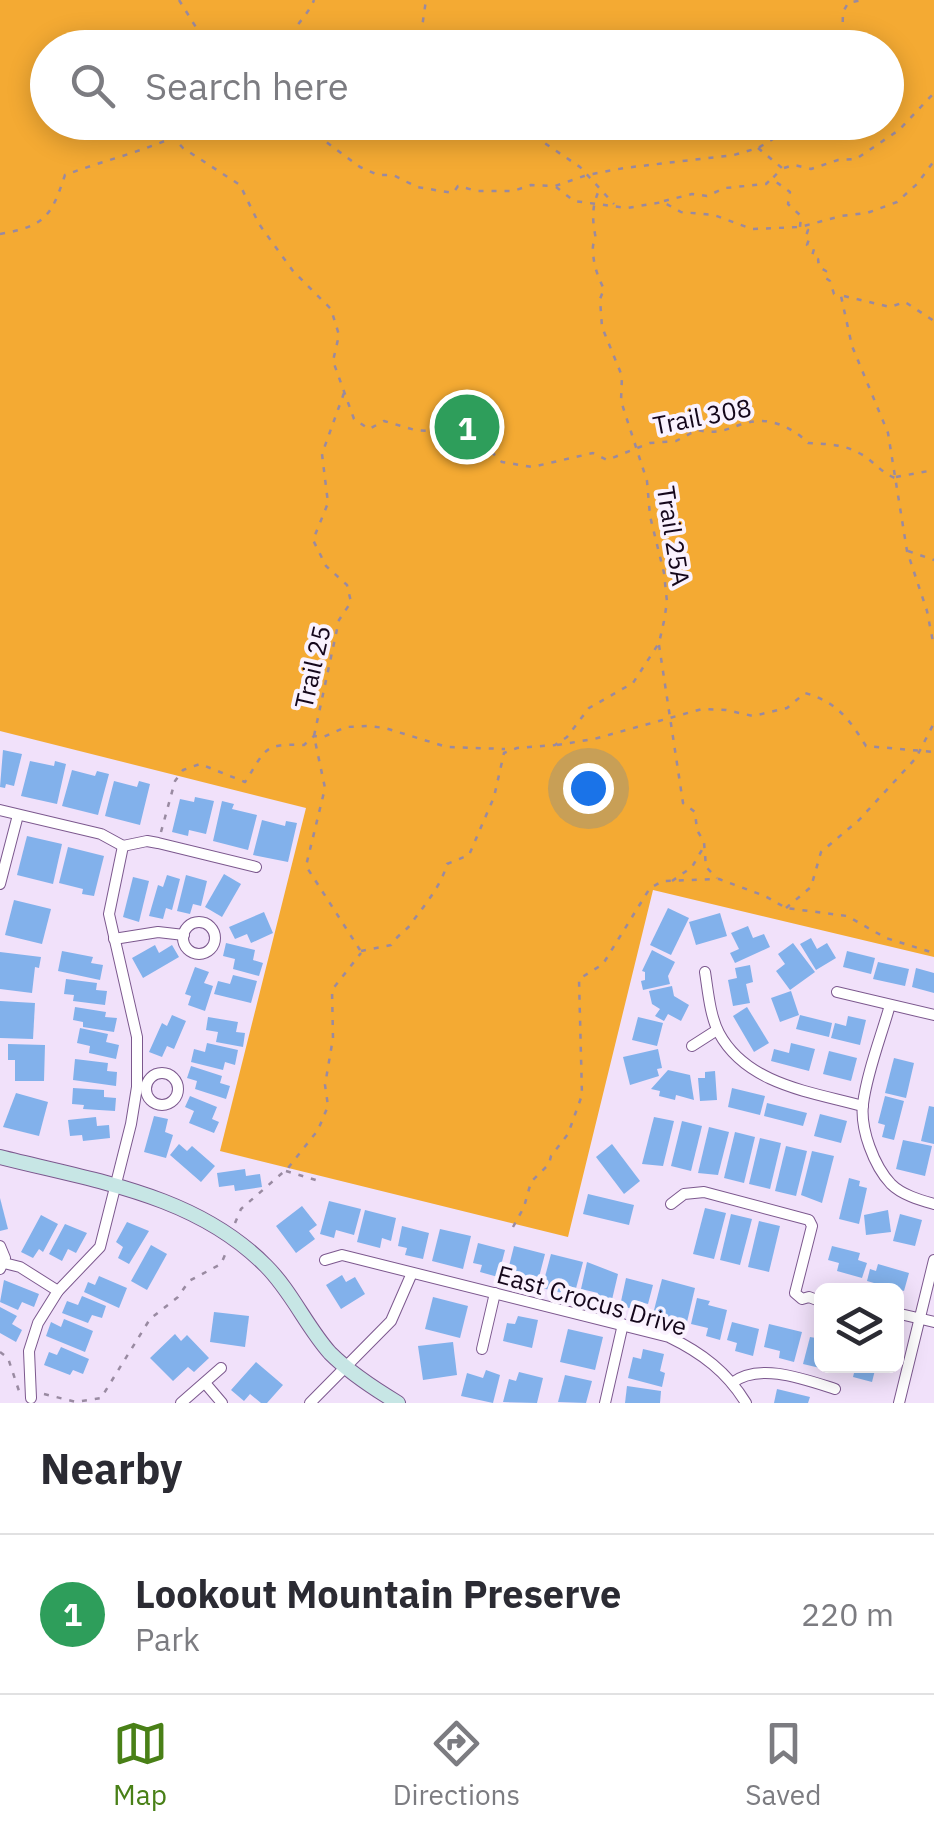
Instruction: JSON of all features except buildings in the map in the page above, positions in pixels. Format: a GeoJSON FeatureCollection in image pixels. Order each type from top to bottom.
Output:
{"type":"FeatureCollection","features":[{"type":"Feature","properties":{"kind":"street"},"geometry":{"type":"LineString","coordinates":[[0,810],[101,834],[123,846],[158,843],[256,867]]}},
{"type":"Feature","properties":{"kind":"street"},"geometry":{"type":"LineString","coordinates":[[0,884],[18,814]]}},
{"type":"Feature","properties":{"kind":"street"},"geometry":{"type":"LineString","coordinates":[[31,1398],[30,1351],[38,1322],[58,1290],[100,1246],[142,1087],[137,1036],[110,914],[123,846]]}},
{"type":"Feature","properties":{"kind":"street"},"geometry":{"type":"LineString","coordinates":[[114,939],[158,932],[184,935]]}},
{"type":"Feature","properties":{"kind":"street"},"geometry":{"type":"LineString","coordinates":[[705,972],[717,1030],[750,1068],[776,1082],[863,1106]]}},
{"type":"Feature","properties":{"kind":"street"},"geometry":{"type":"LineString","coordinates":[[837,992],[934,1015]]}},
{"type":"Feature","properties":{"kind":"street"},"geometry":{"type":"LineString","coordinates":[[890,1005],[863,1106],[872,1151],[892,1186],[916,1200],[934,1204]]}},
{"type":"Feature","properties":{"kind":"street"},"geometry":{"type":"LineString","coordinates":[[692,1046],[717,1030]]}},
{"type":"Feature","properties":{"kind":"street"},"geometry":{"type":"LineString","coordinates":[[0,1156],[117,1185],[188,1210],[236,1240],[276,1277],[328,1351],[398,1403]]}},
{"type":"Feature","properties":{"kind":"street"},"geometry":{"type":"LineString","coordinates":[[671,1204],[684,1194],[704,1192],[809,1220],[812,1226],[794,1293],[802,1299],[814,1299]]}},
{"type":"Feature","properties":{"kind":"street"},"geometry":{"type":"LineString","coordinates":[[0,1246],[2,1266],[20,1266],[58,1290]]}},
{"type":"Feature","properties":{"kind":"street","name":"East Crocus Drive"},"geometry":{"type":"LineString","coordinates":[[326,1260],[342,1255],[669,1338],[696,1350],[732,1383],[746,1403]]}},
{"type":"Feature","properties":{"kind":"street"},"geometry":{"type":"LineString","coordinates":[[899,1403],[934,1260]]}},
{"type":"Feature","properties":{"kind":"street"},"geometry":{"type":"LineString","coordinates":[[310,1403],[390,1321],[412,1274]]}},
{"type":"Feature","properties":{"kind":"street"},"geometry":{"type":"LineString","coordinates":[[482,1349],[495,1293]]}},
{"type":"Feature","properties":{"kind":"street"},"geometry":{"type":"LineString","coordinates":[[904,1315],[934,1322]]}},
{"type":"Feature","properties":{"kind":"street"},"geometry":{"type":"LineString","coordinates":[[605,1403],[623,1324]]}},
{"type":"Feature","properties":{"kind":"street"},"geometry":{"type":"LineString","coordinates":[[181,1403],[222,1368]]}},
{"type":"Feature","properties":{"kind":"street"},"geometry":{"type":"LineString","coordinates":[[732,1383],[742,1375],[759,1371],[836,1388]]}},
{"type":"Feature","properties":{"kind":"street"},"geometry":{"type":"LineString","coordinates":[[204,1384],[222,1403]]}},
{"type":"Feature","properties":{"kind":"path"},"geometry":{"type":"LineString","coordinates":[[179,0],[198,30]]}},
{"type":"Feature","properties":{"kind":"path"},"geometry":{"type":"LineString","coordinates":[[293,30],[314,0]]}},
{"type":"Feature","properties":{"kind":"path"},"geometry":{"type":"LineString","coordinates":[[422,30],[426,0]]}},
{"type":"Feature","properties":{"kind":"path"},"geometry":{"type":"LineString","coordinates":[[842,30],[843,12],[848,3],[862,0]]}},
{"type":"Feature","properties":{"kind":"path"},"geometry":{"type":"LineString","coordinates":[[904,125],[934,92]]}},
{"type":"Feature","properties":{"kind":"path"},"geometry":{"type":"LineString","coordinates":[[0,234],[26,230],[49,216],[66,175],[163,140]]}},
{"type":"Feature","properties":{"kind":"path","name":"Trail 308"},"geometry":{"type":"LineString","coordinates":[[176,140],[240,185],[259,224],[294,272],[331,310],[339,334],[333,361],[354,419],[369,429],[384,420],[415,430],[473,434],[502,462],[532,467],[593,453],[607,460],[650,443],[676,441],[697,430],[715,435],[759,421],[797,431],[808,443],[842,446],[863,454],[882,473],[895,478]]}},
{"type":"Feature","properties":{"kind":"path"},"geometry":{"type":"LineString","coordinates":[[324,140],[378,175],[393,175],[417,187],[453,193],[458,186],[513,191],[531,185],[555,186],[587,175],[734,156],[772,140]]}},
{"type":"Feature","properties":{"kind":"path"},"geometry":{"type":"LineString","coordinates":[[540,140],[587,175],[616,207]]}},
{"type":"Feature","properties":{"kind":"path"},"geometry":{"type":"LineString","coordinates":[[555,186],[574,201],[643,208],[692,194],[707,196],[725,188],[766,184],[782,168],[794,165],[811,169],[856,159],[884,140]]}},
{"type":"Feature","properties":{"kind":"path"},"geometry":{"type":"LineString","coordinates":[[758,148],[770,154],[782,168]]}},
{"type":"Feature","properties":{"kind":"path"},"geometry":{"type":"LineString","coordinates":[[663,202],[680,212],[714,215],[752,228],[800,227],[867,214],[897,202],[917,184],[934,160]]}},
{"type":"Feature","properties":{"kind":"path"},"geometry":{"type":"LineString","coordinates":[[772,178],[790,192],[788,204],[801,216],[800,227]]}},
{"type":"Feature","properties":{"kind":"path"},"geometry":{"type":"LineString","coordinates":[[593,202],[600,188]]}},
{"type":"Feature","properties":{"kind":"path","name":"Trail 25A"},"geometry":{"type":"LineString","coordinates":[[555,745],[589,708],[633,684],[659,644],[667,602],[647,481],[621,401],[622,376],[602,327],[600,299],[604,289],[592,250],[596,236],[592,227],[593,202]]}},
{"type":"Feature","properties":{"kind":"path"},"geometry":{"type":"LineString","coordinates":[[800,227],[808,230],[808,245],[814,249],[812,256],[826,271],[824,278],[830,280],[834,294],[890,307],[905,302],[932,319]]}},
{"type":"Feature","properties":{"kind":"path"},"geometry":{"type":"LineString","coordinates":[[841,296],[852,346],[888,433],[906,551],[928,611],[934,647]]}},
{"type":"Feature","properties":{"kind":"path","name":"Trail 25"},"geometry":{"type":"LineString","coordinates":[[344,392],[322,454],[328,503],[313,540],[326,566],[347,585],[351,602],[339,620],[314,736],[325,788],[306,866],[362,952]]}},
{"type":"Feature","properties":{"kind":"path"},"geometry":{"type":"LineString","coordinates":[[895,478],[934,470]]}},
{"type":"Feature","properties":{"kind":"path"},"geometry":{"type":"LineString","coordinates":[[906,551],[934,560]]}},
{"type":"Feature","properties":{"kind":"path"},"geometry":{"type":"LineString","coordinates":[[659,644],[684,803],[694,812],[706,868],[718,879],[786,908],[847,916],[886,938],[934,953]]}},
{"type":"Feature","properties":{"kind":"path"},"geometry":{"type":"LineString","coordinates":[[158,843],[175,781],[183,770],[200,764],[245,782],[266,749],[278,744],[304,744],[314,736],[323,737],[346,727],[386,728],[448,747],[507,750],[555,745],[702,709],[754,716],[787,708],[806,693],[827,699],[846,714],[866,746],[934,752]]}},
{"type":"Feature","properties":{"kind":"path"},"geometry":{"type":"LineString","coordinates":[[786,908],[811,887],[820,852],[860,820],[923,750],[934,724]]}},
{"type":"Feature","properties":{"kind":"path"},"geometry":{"type":"LineString","coordinates":[[0,1352],[8,1358],[19,1394],[76,1402],[102,1398],[150,1319],[178,1298],[188,1282],[222,1264],[225,1252],[236,1240],[235,1218],[241,1209],[284,1171],[318,1130],[328,1106],[324,1085],[333,1038],[332,990],[362,952],[391,945],[401,930],[411,926],[425,900],[436,891],[447,864],[470,854],[488,814],[507,750]]}},
{"type":"Feature","properties":{"kind":"path"},"geometry":{"type":"LineString","coordinates":[[671,882],[692,867],[704,848]]}},
{"type":"Feature","properties":{"kind":"path"},"geometry":{"type":"LineString","coordinates":[[513,1228],[531,1182],[568,1134],[582,1096],[579,980],[603,964],[650,888],[671,882],[718,879]]}},
{"type":"Feature","properties":{"kind":"path"},"geometry":{"type":"LineString","coordinates":[[284,1171],[319,1181]]}},
{"type":"Feature","properties":{"kind":"shaded area"},"geometry":{"type":"Polygon","coordinates":[[[0,0],[934,0],[934,957],[653,890],[568,1237],[220,1151],[306,808],[0,731],[0,0]]]}},
{"type":"Feature","properties":{"kind":"place","name":"Lookout Mountain Preserve"},"geometry":{"type":"Point","coordinates":[467,427]}}]}
